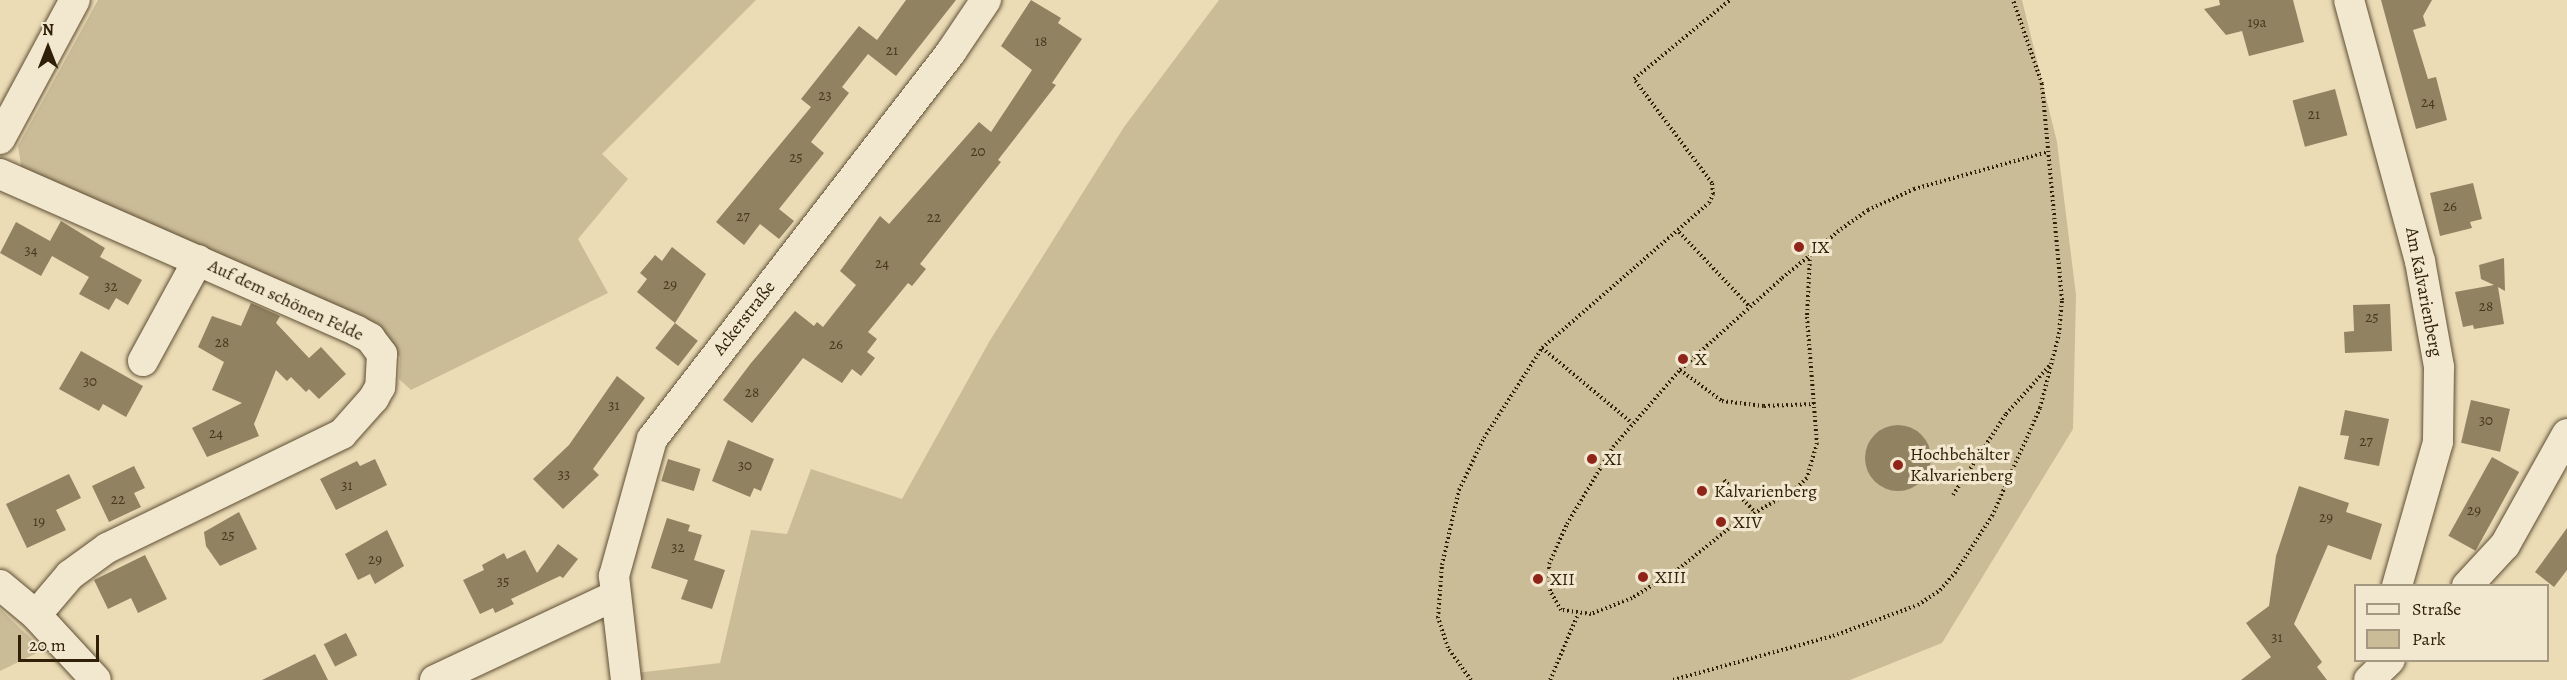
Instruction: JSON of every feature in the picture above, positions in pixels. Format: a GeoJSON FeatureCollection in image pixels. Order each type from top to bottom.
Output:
{"type":"FeatureCollection","features":[{"type":"Feature","properties":{"kind":"street"},"geometry":{"type":"LineString","coordinates":[[0,139],[75,0]]}},
{"type":"Feature","properties":{"kind":"street","name":"Ackerstraße"},"geometry":{"type":"LineString","coordinates":[[626,680],[614,596],[614,576],[643,461],[656,431],[951,52],[986,0]]}},
{"type":"Feature","properties":{"kind":"street","name":"Am Kalvarienberg"},"geometry":{"type":"LineString","coordinates":[[2349,0],[2420,261],[2439,367],[2438,442],[2397,584]]}},
{"type":"Feature","properties":{"kind":"street","name":"Auf dem schönen Felde"},"geometry":{"type":"LineString","coordinates":[[0,174],[370,338],[382,354],[380,387],[364,413],[342,434],[107,548],[70,575],[36,615]]}},
{"type":"Feature","properties":{"kind":"street"},"geometry":{"type":"LineString","coordinates":[[143,361],[198,260]]}},
{"type":"Feature","properties":{"kind":"street"},"geometry":{"type":"LineString","coordinates":[[2467,584],[2505,545],[2567,434]]}},
{"type":"Feature","properties":{"kind":"street"},"geometry":{"type":"LineString","coordinates":[[0,585],[36,615],[96,680]]}},
{"type":"Feature","properties":{"kind":"street"},"geometry":{"type":"LineString","coordinates":[[435,680],[614,596]]}},
{"type":"Feature","properties":{"kind":"path"},"geometry":{"type":"LineString","coordinates":[[1472,680],[1448,648],[1438,618],[1440,577],[1452,511],[1484,438],[1542,348],[1679,232],[1709,203],[1714,188],[1634,79],[1730,0]]}},
{"type":"Feature","properties":{"kind":"path"},"geometry":{"type":"LineString","coordinates":[[1674,680],[1833,636],[1918,605],[1940,590],[1992,516],[2040,408],[2059,334],[2061,274],[2042,84],[2013,0]]}},
{"type":"Feature","properties":{"kind":"path"},"geometry":{"type":"LineString","coordinates":[[1810,255],[1807,317],[1817,443],[1812,470],[1794,490],[1754,512],[1677,570],[1632,598],[1591,614],[1561,610],[1553,602],[1549,564],[1595,473],[1632,423],[1680,370],[1810,255],[1868,210],[1888,200],[2047,152]]}},
{"type":"Feature","properties":{"kind":"path"},"geometry":{"type":"LineString","coordinates":[[1679,232],[1750,307]]}},
{"type":"Feature","properties":{"kind":"path"},"geometry":{"type":"LineString","coordinates":[[1542,348],[1632,423]]}},
{"type":"Feature","properties":{"kind":"path"},"geometry":{"type":"LineString","coordinates":[[1953,495],[2006,414],[2052,363]]}},
{"type":"Feature","properties":{"kind":"path"},"geometry":{"type":"LineString","coordinates":[[1680,370],[1722,401],[1764,406],[1814,404]]}},
{"type":"Feature","properties":{"kind":"path"},"geometry":{"type":"LineString","coordinates":[[1724,480],[1754,512]]}},
{"type":"Feature","properties":{"kind":"path"},"geometry":{"type":"LineString","coordinates":[[1550,680],[1578,614]]}},
{"type":"Feature","properties":{"kind":"green space"},"geometry":{"type":"Polygon","coordinates":[[[98,0],[756,0],[602,154],[628,179],[578,239],[608,293],[411,390],[399,379],[400,357],[379,329],[22,171],[18,146],[98,0]]]}},
{"type":"Feature","properties":{"kind":"green space"},"geometry":{"type":"Polygon","coordinates":[[[1219,0],[2022,0],[2057,142],[2076,295],[2073,429],[1942,643],[1850,680],[637,680],[636,673],[720,663],[751,530],[787,534],[811,469],[902,499],[989,342],[1124,127],[1219,0]]]}},
{"type":"Feature","properties":{"kind":"green space"},"geometry":{"type":"Polygon","coordinates":[[[0,609],[43,650],[0,671],[0,609]]]}},
{"type":"Feature","properties":{"kind":"building"},"geometry":{"type":"Polygon","coordinates":[[[906,0],[956,0],[896,76],[868,54],[842,87],[849,93],[811,142],[824,153],[779,209],[794,221],[779,239],[760,224],[744,245],[716,222],[811,107],[801,99],[859,26],[877,40],[906,0]]]}},
{"type":"Feature","properties":{"kind":"building"},"geometry":{"type":"Polygon","coordinates":[[[1031,0],[1061,18],[1058,23],[1082,39],[1052,83],[1056,85],[998,160],[1001,162],[920,264],[926,269],[912,286],[908,283],[868,332],[877,339],[867,352],[875,358],[861,376],[852,369],[842,383],[803,358],[752,423],[723,400],[751,363],[795,311],[814,326],[817,322],[823,327],[856,285],[840,271],[880,216],[889,224],[979,122],[991,132],[1032,70],[1001,46],[1031,0]]]}},
{"type":"Feature","properties":{"kind":"building"},"geometry":{"type":"Polygon","coordinates":[[[2219,0],[2293,0],[2304,42],[2249,56],[2242,31],[2226,35],[2204,9],[2220,5],[2219,0]]]}},
{"type":"Feature","properties":{"kind":"building"},"geometry":{"type":"Polygon","coordinates":[[[2381,0],[2432,0],[2423,16],[2426,26],[2413,30],[2428,79],[2436,77],[2447,120],[2416,129],[2381,0]]]}},
{"type":"Feature","properties":{"kind":"building"},"geometry":{"type":"Polygon","coordinates":[[[2335,89],[2347,135],[2305,147],[2292,100],[2335,89]]]}},
{"type":"Feature","properties":{"kind":"building"},"geometry":{"type":"Polygon","coordinates":[[[2473,183],[2482,219],[2470,222],[2472,228],[2440,236],[2430,193],[2473,183]]]}},
{"type":"Feature","properties":{"kind":"building"},"geometry":{"type":"Polygon","coordinates":[[[61,221],[105,248],[100,257],[142,280],[128,305],[116,298],[109,310],[79,294],[89,277],[52,256],[41,276],[0,253],[16,222],[50,241],[61,221]]]}},
{"type":"Feature","properties":{"kind":"building"},"geometry":{"type":"Polygon","coordinates":[[[672,247],[706,274],[675,323],[637,292],[647,279],[640,273],[655,255],[662,261],[672,247]]]}},
{"type":"Feature","properties":{"kind":"building"},"geometry":{"type":"Polygon","coordinates":[[[2504,258],[2505,291],[2498,287],[2504,324],[2474,329],[2473,325],[2463,327],[2455,292],[2494,285],[2481,279],[2479,265],[2504,258]]]}},
{"type":"Feature","properties":{"kind":"building"},"geometry":{"type":"Polygon","coordinates":[[[251,303],[280,316],[276,323],[309,358],[321,347],[346,374],[319,399],[309,389],[306,392],[291,377],[287,381],[276,370],[254,424],[259,436],[207,457],[192,428],[242,403],[212,390],[224,362],[198,347],[212,316],[241,326],[251,303]]]}},
{"type":"Feature","properties":{"kind":"building"},"geometry":{"type":"Polygon","coordinates":[[[2390,304],[2392,351],[2345,353],[2344,332],[2354,331],[2353,305],[2390,304]]]}},
{"type":"Feature","properties":{"kind":"building"},"geometry":{"type":"Polygon","coordinates":[[[675,323],[698,341],[678,366],[655,348],[675,323]]]}},
{"type":"Feature","properties":{"kind":"building"},"geometry":{"type":"Polygon","coordinates":[[[81,351],[143,386],[126,417],[103,404],[99,411],[59,389],[81,351]]]}},
{"type":"Feature","properties":{"kind":"building"},"geometry":{"type":"Polygon","coordinates":[[[617,376],[645,398],[593,469],[599,475],[563,509],[533,479],[569,445],[617,376]]]}},
{"type":"Feature","properties":{"kind":"building"},"geometry":{"type":"Polygon","coordinates":[[[2471,400],[2510,409],[2500,452],[2461,443],[2471,400]]]}},
{"type":"Feature","properties":{"kind":"building"},"geometry":{"type":"Polygon","coordinates":[[[2345,410],[2389,419],[2379,466],[2344,459],[2349,436],[2340,435],[2345,410]]]}},
{"type":"Feature","properties":{"kind":"building","name":"Hochbehälter Kalvarienberg"},"geometry":{"type":"Polygon","coordinates":[[[1904,425],[1922,434],[1929,445],[1931,458],[1929,471],[1922,482],[1911,489],[1892,491],[1874,482],[1867,471],[1865,452],[1874,434],[1885,427],[1904,425]]]}},
{"type":"Feature","properties":{"kind":"building"},"geometry":{"type":"Polygon","coordinates":[[[728,440],[774,459],[761,491],[754,488],[750,497],[712,481],[728,440]]]}},
{"type":"Feature","properties":{"kind":"building"},"geometry":{"type":"Polygon","coordinates":[[[2492,457],[2519,472],[2475,551],[2448,536],[2492,457]]]}},
{"type":"Feature","properties":{"kind":"building"},"geometry":{"type":"Polygon","coordinates":[[[375,459],[387,485],[336,510],[320,479],[357,461],[360,466],[375,459]]]}},
{"type":"Feature","properties":{"kind":"building"},"geometry":{"type":"Polygon","coordinates":[[[668,459],[701,469],[694,491],[661,481],[668,459]]]}},
{"type":"Feature","properties":{"kind":"building"},"geometry":{"type":"Polygon","coordinates":[[[134,466],[145,488],[134,493],[141,507],[109,522],[92,486],[134,466]]]}},
{"type":"Feature","properties":{"kind":"building"},"geometry":{"type":"Polygon","coordinates":[[[69,474],[81,498],[56,510],[66,530],[27,548],[6,504],[69,474]]]}},
{"type":"Feature","properties":{"kind":"building"},"geometry":{"type":"Polygon","coordinates":[[[2299,486],[2349,503],[2346,512],[2382,524],[2371,560],[2328,545],[2294,624],[2322,662],[2317,667],[2327,680],[2241,680],[2271,657],[2246,623],[2269,606],[2276,556],[2299,486]]]}},
{"type":"Feature","properties":{"kind":"building"},"geometry":{"type":"Polygon","coordinates":[[[239,512],[257,549],[220,566],[206,546],[204,532],[239,512]]]}},
{"type":"Feature","properties":{"kind":"building"},"geometry":{"type":"Polygon","coordinates":[[[667,518],[690,525],[688,531],[702,535],[694,560],[725,570],[712,609],[681,599],[688,580],[651,568],[667,518]]]}},
{"type":"Feature","properties":{"kind":"building"},"geometry":{"type":"Polygon","coordinates":[[[2567,528],[2567,570],[2554,587],[2535,572],[2567,528]]]}},
{"type":"Feature","properties":{"kind":"building"},"geometry":{"type":"Polygon","coordinates":[[[387,530],[404,566],[375,584],[370,574],[358,580],[345,554],[387,530]]]}},
{"type":"Feature","properties":{"kind":"building"},"geometry":{"type":"Polygon","coordinates":[[[558,544],[578,559],[563,578],[560,576],[511,599],[514,604],[495,613],[493,608],[480,614],[463,580],[484,570],[482,565],[504,553],[507,559],[525,550],[537,573],[558,544]]]}},
{"type":"Feature","properties":{"kind":"building"},"geometry":{"type":"Polygon","coordinates":[[[145,555],[167,599],[138,613],[131,598],[108,609],[94,580],[145,555]]]}},
{"type":"Feature","properties":{"kind":"building"},"geometry":{"type":"Polygon","coordinates":[[[346,633],[357,655],[335,667],[324,644],[346,633]]]}},
{"type":"Feature","properties":{"kind":"building"},"geometry":{"type":"Polygon","coordinates":[[[315,654],[328,680],[262,680],[315,654]]]}},
{"type":"Feature","properties":{"kind":"place","name":"IX"},"geometry":{"type":"Point","coordinates":[1799,247]}},
{"type":"Feature","properties":{"kind":"place","name":"X"},"geometry":{"type":"Point","coordinates":[1683,359]}},
{"type":"Feature","properties":{"kind":"place","name":"XI"},"geometry":{"type":"Point","coordinates":[1592,459]}},
{"type":"Feature","properties":{"kind":"place","name":"Hochbehälter Kalvarienberg"},"geometry":{"type":"Point","coordinates":[1898,465]}},
{"type":"Feature","properties":{"kind":"place","name":"Kalvarienberg"},"geometry":{"type":"Point","coordinates":[1702,491]}},
{"type":"Feature","properties":{"kind":"place","name":"XIV"},"geometry":{"type":"Point","coordinates":[1721,522]}},
{"type":"Feature","properties":{"kind":"place","name":"XIII"},"geometry":{"type":"Point","coordinates":[1643,577]}},
{"type":"Feature","properties":{"kind":"place","name":"XII"},"geometry":{"type":"Point","coordinates":[1538,579]}}]}
